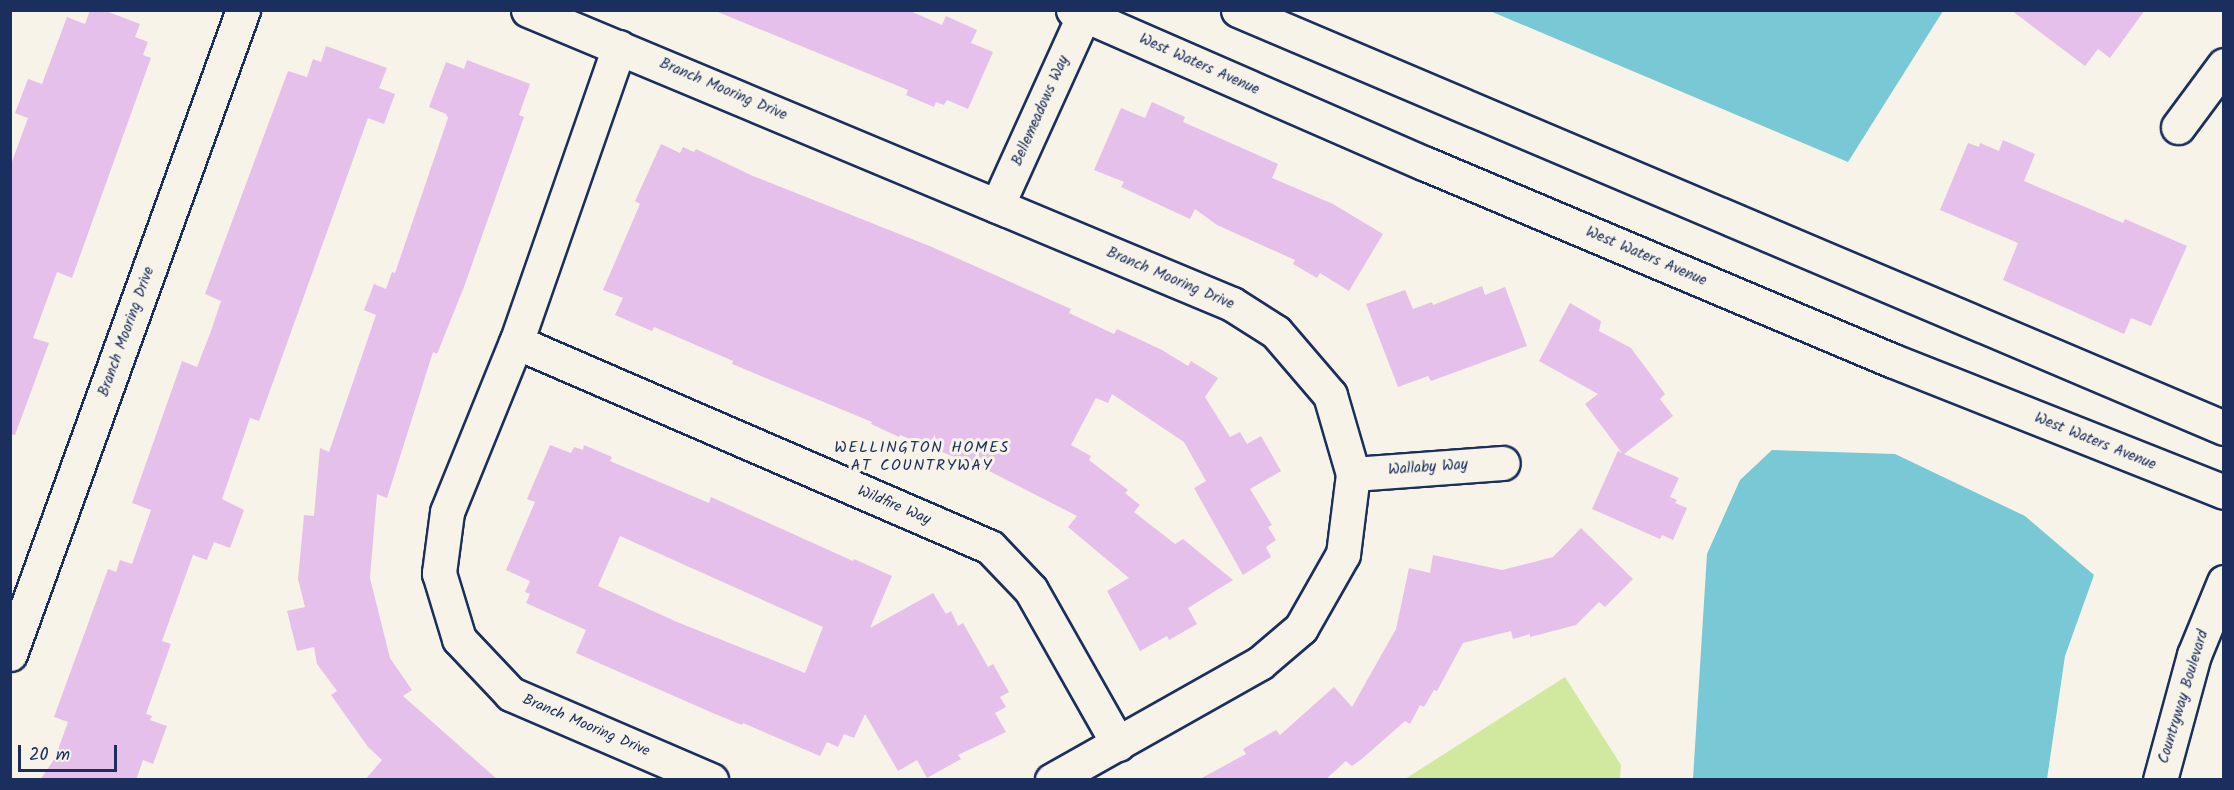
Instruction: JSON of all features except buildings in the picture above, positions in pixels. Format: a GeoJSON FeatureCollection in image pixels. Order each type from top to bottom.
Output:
{"type":"FeatureCollection","features":[{"type":"Feature","properties":{"kind":"street","name":"Branch Mooring Drive"},"geometry":{"type":"LineString","coordinates":[[10,654],[243,10]]}},
{"type":"Feature","properties":{"kind":"street","name":"Branch Mooring Drive"},"geometry":{"type":"LineString","coordinates":[[528,10],[1232,304],[1276,332],[1330,395],[1353,474],[1343,554],[1301,628],[1260,663],[1052,780]]}},
{"type":"Feature","properties":{"kind":"street"},"geometry":{"type":"LineString","coordinates":[[1238,10],[2223,428]]}},
{"type":"Feature","properties":{"kind":"street","name":"Bellemeadows Way"},"geometry":{"type":"LineString","coordinates":[[997,206],[1081,12]]}},
{"type":"Feature","properties":{"kind":"street","name":"West Waters Avenue"},"geometry":{"type":"LineString","coordinates":[[1081,12],[1426,164],[1891,360],[2223,492]]}},
{"type":"Feature","properties":{"kind":"street","name":"Branch Mooring Drive"},"geometry":{"type":"LineString","coordinates":[[619,47],[516,342],[447,512],[439,573],[459,639],[511,694],[711,780]]}},
{"type":"Feature","properties":{"kind":"street"},"geometry":{"type":"LineString","coordinates":[[2178,127],[2223,65]]}},
{"type":"Feature","properties":{"kind":"street","name":"Wildfire Way"},"geometry":{"type":"LineString","coordinates":[[516,342],[990,548],[1031,590],[1118,744]]}},
{"type":"Feature","properties":{"kind":"street","name":"Wallaby Way"},"geometry":{"type":"LineString","coordinates":[[1353,474],[1503,463]]}},
{"type":"Feature","properties":{"kind":"street","name":"Countryway Boulevard"},"geometry":{"type":"LineString","coordinates":[[2160,780],[2194,655],[2223,582]]}},
{"type":"Feature","properties":{"kind":"green space"},"geometry":{"type":"Polygon","coordinates":[[[1565,677],[1621,765],[1620,779],[1405,779],[1565,677]]]}},
{"type":"Feature","properties":{"kind":"water"},"geometry":{"type":"Polygon","coordinates":[[[1490,11],[1943,11],[1848,162],[1490,11]]]}},
{"type":"Feature","properties":{"kind":"water"},"geometry":{"type":"Polygon","coordinates":[[[1772,450],[1895,454],[2025,516],[2094,575],[2065,656],[2047,779],[1693,779],[1707,554],[1740,480],[1772,450]]]}},
{"type":"Feature","properties":{"kind":"district","name":"WELLINGTON HOMES AT COUNTRYWAY"},"geometry":{"type":"Point","coordinates":[922,457]}}]}
